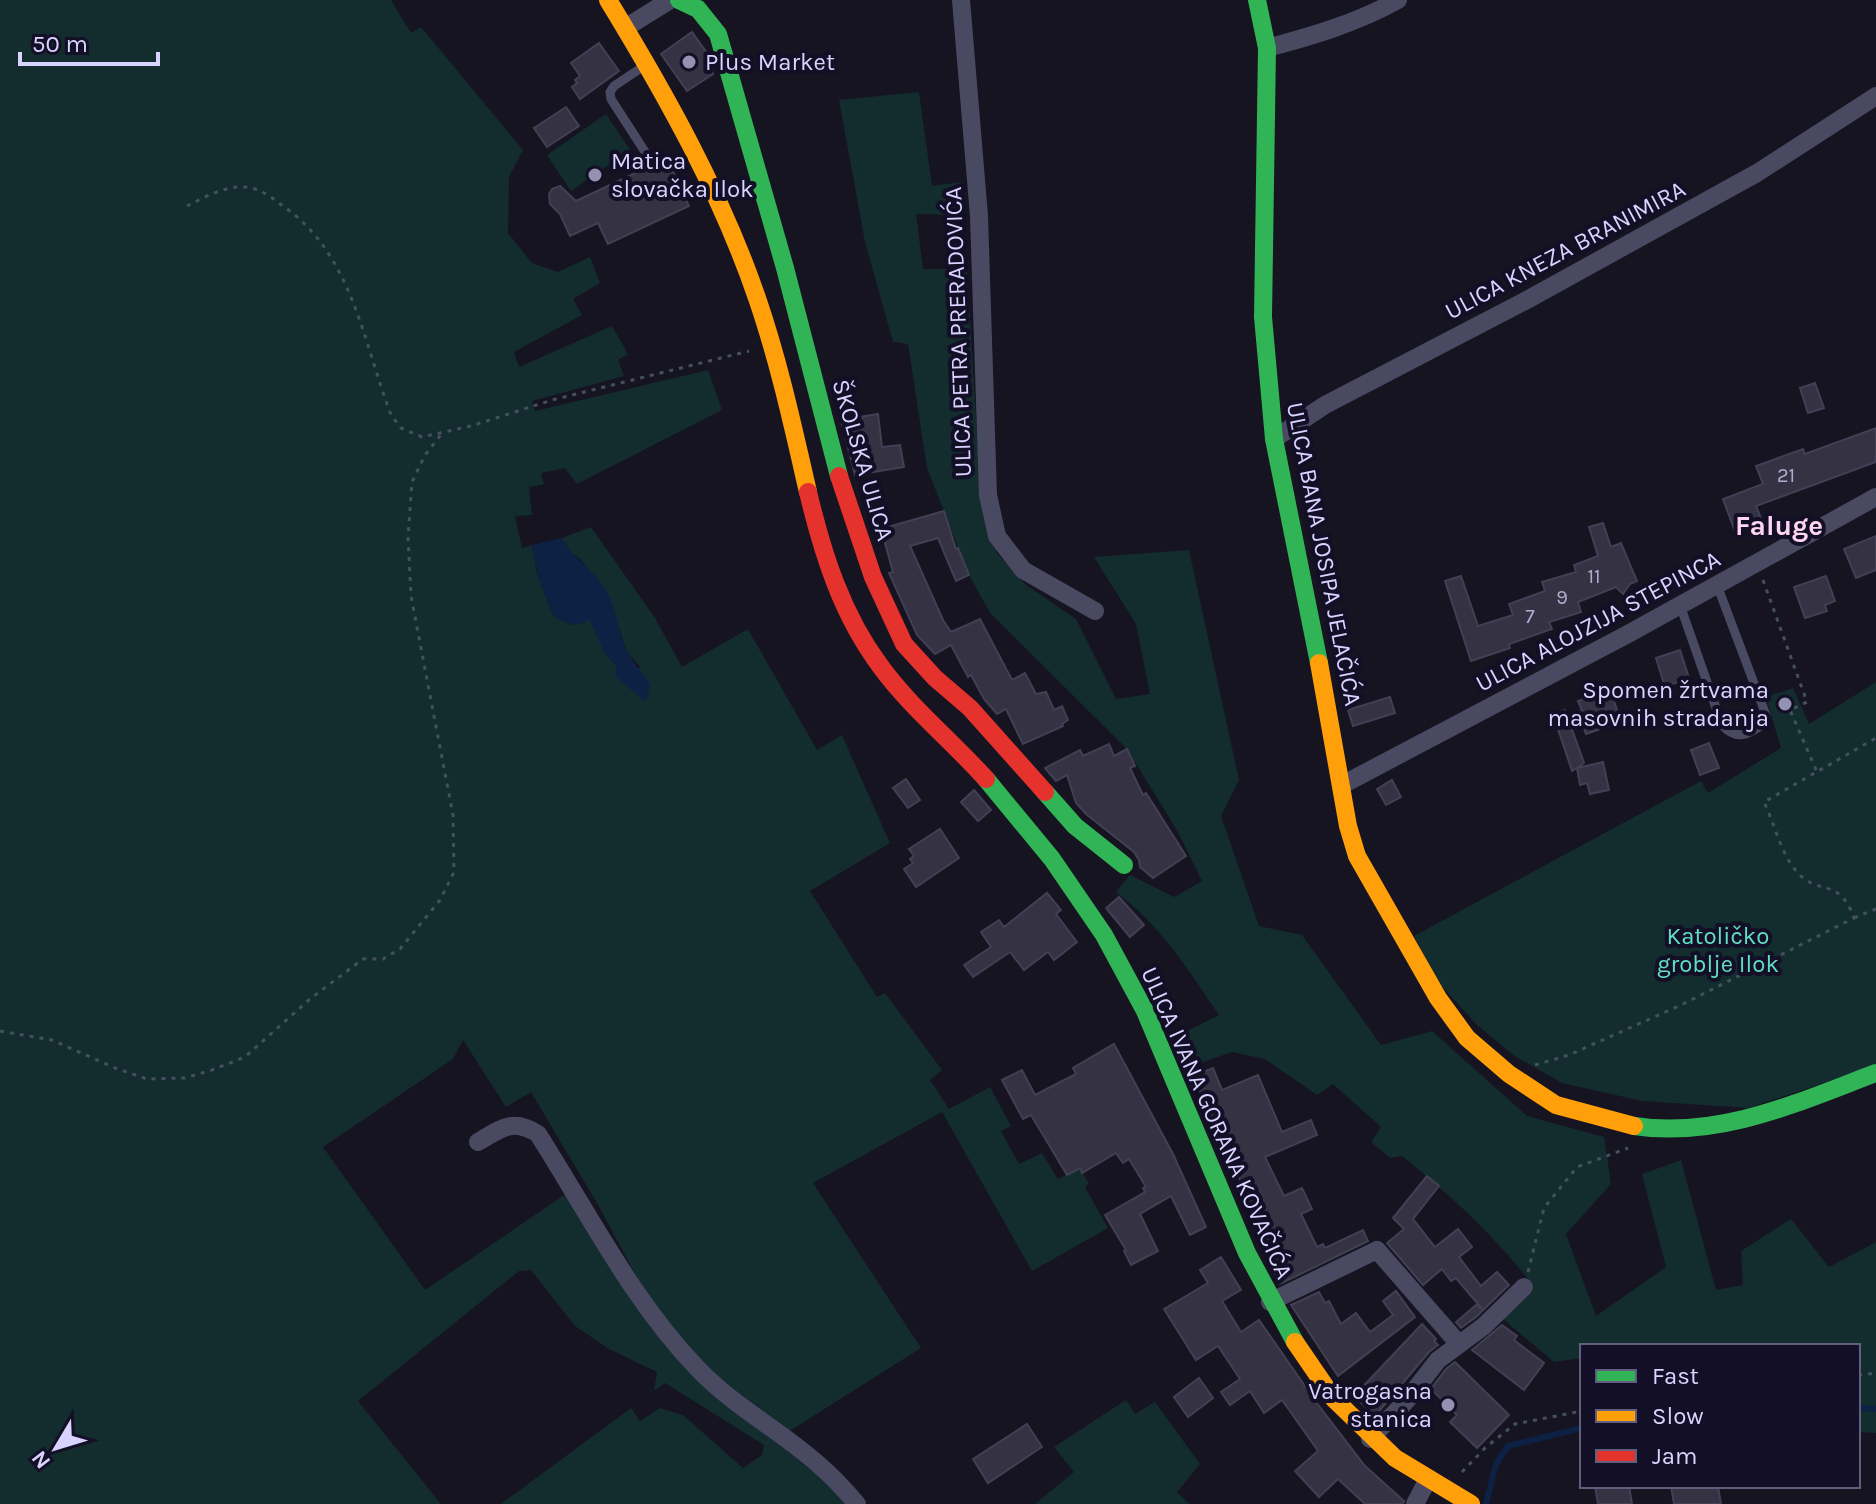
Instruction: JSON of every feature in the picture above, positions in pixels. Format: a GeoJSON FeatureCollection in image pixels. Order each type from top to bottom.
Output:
{"type":"FeatureCollection","features":[{"type":"Feature","properties":{"kind":"street","name":"ULICA IVANA GORANA KOVAČIĆA"},"geometry":{"type":"LineString","coordinates":[[608,0],[716,192],[773,345],[828,570],[873,657],[1021,821],[1104,934],[1165,1054],[1217,1184],[1270,1302],[1333,1400],[1370,1439],[1426,1483],[1467,1502]]}},
{"type":"Feature","properties":{"kind":"street"},"geometry":{"type":"LineString","coordinates":[[625,28],[652,6],[670,0]]}},
{"type":"Feature","properties":{"kind":"street","name":"ŠKOLSKA ULICA"},"geometry":{"type":"LineString","coordinates":[[679,0],[698,9],[718,34],[785,268],[842,489],[873,577],[904,644],[935,678],[970,708],[1075,826],[1124,865]]}},
{"type":"Feature","properties":{"kind":"street","name":"ULICA PETRA PRERADOVIĆA"},"geometry":{"type":"LineString","coordinates":[[961,0],[979,216],[988,495],[997,536],[1023,570],[1095,611]]}},
{"type":"Feature","properties":{"kind":"street","name":"ULICA BANA JOSIPA JELAČIĆA"},"geometry":{"type":"LineString","coordinates":[[1257,0],[1267,48],[1263,317],[1274,439],[1348,826],[1357,856],[1438,998],[1467,1038],[1509,1074],[1556,1105],[1638,1127],[1713,1127],[1790,1106],[1876,1073]]}},
{"type":"Feature","properties":{"kind":"street"},"geometry":{"type":"LineString","coordinates":[[1267,48],[1327,31],[1376,13],[1398,0]]}},
{"type":"Feature","properties":{"kind":"street","name":"ULICA KNEZA BRANIMIRA"},"geometry":{"type":"LineString","coordinates":[[1274,439],[1325,405],[1525,301],[1757,173],[1876,96]]}},
{"type":"Feature","properties":{"kind":"street","name":"ULICA ALOJZIJA STEPINCA"},"geometry":{"type":"LineString","coordinates":[[1342,785],[1876,497]]}},
{"type":"Feature","properties":{"kind":"street"},"geometry":{"type":"LineString","coordinates":[[478,1142],[513,1124],[525,1126],[538,1134],[645,1307],[690,1360],[758,1420],[817,1463],[857,1504]]}},
{"type":"Feature","properties":{"kind":"street"},"geometry":{"type":"LineString","coordinates":[[1270,1302],[1377,1250],[1459,1344]]}},
{"type":"Feature","properties":{"kind":"street"},"geometry":{"type":"LineString","coordinates":[[1370,1439],[1407,1400],[1438,1360],[1484,1326],[1524,1287]]}},
{"type":"Feature","properties":{"kind":"street"},"geometry":{"type":"LineString","coordinates":[[1415,1504],[1426,1483]]}},
{"type":"Feature","properties":{"kind":"lane"},"geometry":{"type":"LineString","coordinates":[[645,65],[610,92],[611,99],[649,158]]}},
{"type":"Feature","properties":{"kind":"lane"},"geometry":{"type":"LineString","coordinates":[[1680,605],[1722,725],[1738,736],[1756,730],[1765,723],[1766,715],[1717,585]]}},
{"type":"Feature","properties":{"kind":"path"},"geometry":{"type":"LineString","coordinates":[[187,206],[215,193],[251,188],[295,214],[316,234],[340,271],[354,302],[391,415],[410,433],[422,437],[471,426],[552,400],[773,345]]}},
{"type":"Feature","properties":{"kind":"path"},"geometry":{"type":"LineString","coordinates":[[0,1031],[52,1040],[147,1079],[185,1078],[245,1057],[310,999],[363,959],[383,959],[400,949],[434,908],[454,872],[453,815],[411,596],[408,537],[412,482],[425,455],[444,431]]}},
{"type":"Feature","properties":{"kind":"path"},"geometry":{"type":"LineString","coordinates":[[1757,563],[1807,702],[1790,710],[1817,772]]}},
{"type":"Feature","properties":{"kind":"path"},"geometry":{"type":"LineString","coordinates":[[1854,918],[1842,894],[1805,880],[1797,872],[1788,860],[1764,802],[1876,738]]}},
{"type":"Feature","properties":{"kind":"path"},"geometry":{"type":"LineString","coordinates":[[1532,1066],[1569,1055],[1681,1005],[1876,909]]}},
{"type":"Feature","properties":{"kind":"path"},"geometry":{"type":"LineString","coordinates":[[1524,1287],[1544,1208],[1577,1167],[1637,1145]]}},
{"type":"Feature","properties":{"kind":"path"},"geometry":{"type":"LineString","coordinates":[[1444,1491],[1485,1448],[1515,1424],[1580,1411]]}},
{"type":"Feature","properties":{"kind":"green space"},"geometry":{"type":"Polygon","coordinates":[[[0,0],[391,0],[411,33],[421,27],[523,150],[509,177],[508,233],[532,263],[558,272],[590,257],[600,283],[573,299],[582,315],[514,352],[519,367],[612,326],[628,354],[618,360],[624,376],[532,401],[535,411],[708,370],[722,410],[577,484],[565,468],[541,473],[544,484],[529,487],[532,515],[515,516],[522,548],[532,545],[537,573],[553,616],[589,618],[605,653],[616,666],[641,668],[627,652],[606,590],[580,559],[569,551],[562,538],[591,527],[655,618],[682,667],[748,629],[817,750],[842,735],[890,843],[810,891],[877,997],[885,993],[942,1070],[930,1080],[949,1109],[990,1087],[1011,1126],[1001,1131],[1019,1164],[1042,1153],[1058,1179],[1080,1168],[1089,1184],[1085,1187],[1108,1228],[1032,1271],[942,1112],[813,1183],[921,1348],[788,1432],[715,1374],[684,1343],[642,1287],[531,1092],[506,1107],[463,1040],[453,1059],[323,1147],[425,1290],[570,1191],[653,1325],[825,1475],[853,1504],[501,1504],[631,1408],[640,1421],[660,1408],[683,1415],[743,1468],[762,1455],[764,1445],[665,1383],[654,1391],[657,1372],[609,1349],[575,1326],[531,1270],[519,1271],[358,1401],[441,1504],[0,1504],[0,0]]]}},
{"type":"Feature","properties":{"kind":"green space"},"geometry":{"type":"Polygon","coordinates":[[[919,92],[932,186],[962,182],[959,215],[916,214],[923,269],[967,269],[981,501],[997,553],[1026,585],[1076,619],[1116,699],[1150,694],[1136,624],[1094,557],[1189,550],[1239,780],[1221,816],[1259,926],[1302,935],[1381,1045],[1432,1031],[1527,1116],[1604,1137],[1611,1184],[1566,1234],[1596,1316],[1666,1267],[1642,1174],[1681,1160],[1716,1290],[1743,1285],[1741,1251],[1791,1219],[1829,1267],[1876,1242],[1876,1433],[1860,1432],[1860,1344],[1580,1344],[1580,1358],[1554,1362],[1503,1319],[1533,1285],[1487,1233],[1438,1186],[1402,1156],[1390,1158],[1371,1142],[1381,1127],[1333,1084],[1317,1095],[1265,1059],[1232,1052],[1192,1066],[1177,1047],[1175,1037],[1219,1015],[1160,934],[1116,892],[1130,875],[1174,897],[1202,881],[1178,832],[1127,749],[990,613],[969,575],[927,468],[908,344],[893,342],[865,242],[839,100],[919,92]]]}},
{"type":"Feature","properties":{"kind":"green space"},"geometry":{"type":"Polygon","coordinates":[[[606,114],[630,150],[571,191],[547,155],[606,114]]]}},
{"type":"Feature","properties":{"kind":"green space","name":"Katoličko groblje Ilok"},"geometry":{"type":"Polygon","coordinates":[[[1876,682],[1876,1066],[1748,1108],[1642,1101],[1562,1083],[1513,1055],[1477,1025],[1438,982],[1414,936],[1701,781],[1708,793],[1781,748],[1766,697],[1793,688],[1809,724],[1876,682]]]}},
{"type":"Feature","properties":{"kind":"green space"},"geometry":{"type":"Polygon","coordinates":[[[1126,1400],[1135,1414],[1155,1402],[1200,1464],[1177,1492],[1189,1504],[1035,1504],[1074,1472],[1054,1447],[1126,1400]]]}},
{"type":"Feature","properties":{"kind":"water"},"geometry":{"type":"Polygon","coordinates":[[[562,538],[610,597],[626,649],[650,685],[646,702],[616,677],[616,666],[605,653],[589,619],[575,625],[553,616],[537,573],[532,545],[562,538]]]}},
{"type":"Feature","properties":{"kind":"building"},"geometry":{"type":"Polygon","coordinates":[[[692,32],[707,53],[713,74],[687,91],[661,54],[692,32]]]}},
{"type":"Feature","properties":{"kind":"building"},"geometry":{"type":"Polygon","coordinates":[[[599,43],[619,71],[580,99],[572,87],[580,76],[571,63],[599,43]]]}},
{"type":"Feature","properties":{"kind":"building"},"geometry":{"type":"Polygon","coordinates":[[[566,107],[579,126],[547,147],[534,128],[566,107]]]}},
{"type":"Feature","properties":{"kind":"building"},"geometry":{"type":"Polygon","coordinates":[[[667,158],[689,206],[608,244],[598,223],[570,236],[560,214],[550,204],[552,189],[560,186],[576,201],[667,158]]]}},
{"type":"Feature","properties":{"kind":"building"},"geometry":{"type":"Polygon","coordinates":[[[1815,383],[1824,408],[1808,413],[1800,388],[1815,383]]]}},
{"type":"Feature","properties":{"kind":"building"},"geometry":{"type":"Polygon","coordinates":[[[878,414],[882,447],[900,445],[904,467],[855,475],[841,420],[878,414]]]}},
{"type":"Feature","properties":{"kind":"building"},"geometry":{"type":"Polygon","coordinates":[[[1876,428],[1876,462],[1756,506],[1763,523],[1736,534],[1723,499],[1763,484],[1756,466],[1803,449],[1805,454],[1876,428]]]}},
{"type":"Feature","properties":{"kind":"building"},"geometry":{"type":"Polygon","coordinates":[[[944,511],[956,549],[969,575],[956,581],[938,538],[910,546],[943,620],[951,632],[980,619],[1012,680],[1025,673],[1036,694],[1046,692],[1054,710],[1062,706],[1068,720],[1063,726],[1023,744],[1006,709],[997,714],[984,699],[951,645],[935,654],[917,635],[889,573],[893,572],[881,529],[944,511]]]}},
{"type":"Feature","properties":{"kind":"building"},"geometry":{"type":"Polygon","coordinates":[[[1603,523],[1611,547],[1621,543],[1637,581],[1630,584],[1623,594],[1616,587],[1578,602],[1581,612],[1549,622],[1552,629],[1471,661],[1445,581],[1461,576],[1478,626],[1513,615],[1509,604],[1545,591],[1542,582],[1576,572],[1574,565],[1598,556],[1589,527],[1603,523]]]}},
{"type":"Feature","properties":{"kind":"building"},"geometry":{"type":"Polygon","coordinates":[[[1876,536],[1876,570],[1856,578],[1844,549],[1876,536]]]}},
{"type":"Feature","properties":{"kind":"building"},"geometry":{"type":"Polygon","coordinates":[[[1826,576],[1835,601],[1825,605],[1827,611],[1805,618],[1794,587],[1826,576]]]}},
{"type":"Feature","properties":{"kind":"building"},"geometry":{"type":"Polygon","coordinates":[[[1680,650],[1689,678],[1665,687],[1656,658],[1680,650]]]}},
{"type":"Feature","properties":{"kind":"building"},"geometry":{"type":"Polygon","coordinates":[[[1610,689],[1621,722],[1586,734],[1578,712],[1582,710],[1578,701],[1610,689]]]}},
{"type":"Feature","properties":{"kind":"building"},"geometry":{"type":"Polygon","coordinates":[[[1390,697],[1395,713],[1353,726],[1348,710],[1390,697]]]}},
{"type":"Feature","properties":{"kind":"building"},"geometry":{"type":"Polygon","coordinates":[[[1565,710],[1584,763],[1572,771],[1553,714],[1565,710]]]}},
{"type":"Feature","properties":{"kind":"building"},"geometry":{"type":"Polygon","coordinates":[[[1709,743],[1719,768],[1700,775],[1691,750],[1709,743]]]}},
{"type":"Feature","properties":{"kind":"building"},"geometry":{"type":"Polygon","coordinates":[[[1109,744],[1114,756],[1127,749],[1135,766],[1130,768],[1143,795],[1146,793],[1186,856],[1153,878],[1140,867],[1134,852],[1076,803],[1067,775],[1056,781],[1045,768],[1080,750],[1083,756],[1109,744]]]}},
{"type":"Feature","properties":{"kind":"building"},"geometry":{"type":"Polygon","coordinates":[[[1603,762],[1609,790],[1590,794],[1587,783],[1580,785],[1577,768],[1603,762]]]}},
{"type":"Feature","properties":{"kind":"building"},"geometry":{"type":"Polygon","coordinates":[[[906,779],[920,800],[908,808],[893,788],[906,779]]]}},
{"type":"Feature","properties":{"kind":"building"},"geometry":{"type":"Polygon","coordinates":[[[1392,780],[1401,797],[1386,805],[1377,789],[1392,780]]]}},
{"type":"Feature","properties":{"kind":"building"},"geometry":{"type":"Polygon","coordinates":[[[974,790],[991,810],[978,821],[961,802],[974,790]]]}},
{"type":"Feature","properties":{"kind":"building"},"geometry":{"type":"Polygon","coordinates":[[[940,829],[959,858],[916,887],[904,869],[913,863],[910,859],[914,856],[909,849],[940,829]]]}},
{"type":"Feature","properties":{"kind":"building"},"geometry":{"type":"Polygon","coordinates":[[[1047,893],[1061,910],[1056,914],[1077,942],[1054,960],[1048,952],[1024,970],[1010,952],[973,977],[964,965],[991,947],[981,932],[999,920],[1004,927],[1047,893]]]}},
{"type":"Feature","properties":{"kind":"building"},"geometry":{"type":"Polygon","coordinates":[[[1119,897],[1144,925],[1130,937],[1106,908],[1119,897]]]}},
{"type":"Feature","properties":{"kind":"building"},"geometry":{"type":"Polygon","coordinates":[[[1114,1044],[1173,1154],[1206,1227],[1190,1235],[1171,1196],[1140,1214],[1158,1251],[1131,1265],[1126,1250],[1105,1215],[1145,1192],[1143,1188],[1146,1187],[1129,1159],[1123,1163],[1116,1153],[1082,1173],[1080,1168],[1067,1175],[1031,1115],[1023,1119],[1002,1080],[1022,1070],[1035,1095],[1076,1074],[1073,1068],[1114,1044]]]}},
{"type":"Feature","properties":{"kind":"building"},"geometry":{"type":"Polygon","coordinates":[[[1213,1068],[1222,1090],[1258,1075],[1282,1132],[1311,1120],[1317,1135],[1265,1157],[1284,1196],[1302,1188],[1312,1209],[1301,1214],[1317,1247],[1323,1244],[1325,1248],[1363,1230],[1368,1241],[1280,1284],[1259,1240],[1273,1233],[1258,1201],[1248,1206],[1237,1184],[1241,1182],[1193,1076],[1213,1068]]]}},
{"type":"Feature","properties":{"kind":"building"},"geometry":{"type":"Polygon","coordinates":[[[1427,1176],[1439,1186],[1413,1219],[1435,1247],[1458,1229],[1472,1247],[1459,1257],[1481,1286],[1497,1272],[1509,1285],[1476,1317],[1461,1328],[1456,1322],[1476,1305],[1483,1310],[1456,1278],[1451,1281],[1442,1269],[1423,1285],[1387,1243],[1404,1229],[1393,1218],[1427,1176]]]}},
{"type":"Feature","properties":{"kind":"building"},"geometry":{"type":"Polygon","coordinates":[[[1221,1257],[1241,1290],[1222,1301],[1241,1332],[1259,1320],[1365,1466],[1404,1501],[1403,1504],[1365,1504],[1338,1479],[1319,1497],[1295,1471],[1318,1451],[1282,1400],[1264,1413],[1250,1391],[1230,1405],[1221,1392],[1240,1379],[1218,1346],[1196,1360],[1164,1309],[1208,1283],[1200,1270],[1221,1257]]]}},
{"type":"Feature","properties":{"kind":"building"},"geometry":{"type":"Polygon","coordinates":[[[1396,1291],[1415,1317],[1338,1376],[1291,1305],[1319,1292],[1325,1303],[1329,1301],[1341,1324],[1356,1313],[1370,1332],[1393,1315],[1383,1301],[1396,1291]]]}},
{"type":"Feature","properties":{"kind":"building"},"geometry":{"type":"Polygon","coordinates":[[[1422,1324],[1438,1345],[1375,1416],[1354,1396],[1422,1324]]]}},
{"type":"Feature","properties":{"kind":"building"},"geometry":{"type":"Polygon","coordinates":[[[1502,1325],[1517,1336],[1514,1340],[1544,1363],[1524,1390],[1472,1350],[1502,1325]]]}},
{"type":"Feature","properties":{"kind":"building"},"geometry":{"type":"Polygon","coordinates":[[[1455,1362],[1509,1415],[1477,1448],[1450,1422],[1457,1415],[1431,1389],[1455,1362]]]}},
{"type":"Feature","properties":{"kind":"building"},"geometry":{"type":"Polygon","coordinates":[[[1199,1378],[1213,1398],[1188,1417],[1174,1397],[1199,1378]]]}},
{"type":"Feature","properties":{"kind":"building"},"geometry":{"type":"Polygon","coordinates":[[[1027,1424],[1042,1447],[988,1483],[973,1459],[1027,1424]]]}},
{"type":"Feature","properties":{"kind":"building"},"geometry":{"type":"Polygon","coordinates":[[[1595,1488],[1629,1488],[1632,1504],[1598,1504],[1595,1488]]]}},
{"type":"Feature","properties":{"kind":"building"},"geometry":{"type":"Polygon","coordinates":[[[1671,1488],[1718,1488],[1721,1504],[1674,1504],[1671,1488]]]}},
{"type":"Feature","properties":{"kind":"waterway"},"geometry":{"type":"LineString","coordinates":[[1860,1408],[1876,1409]]}},
{"type":"Feature","properties":{"kind":"waterway"},"geometry":{"type":"LineString","coordinates":[[1486,1504],[1496,1464],[1508,1446],[1580,1428]]}},
{"type":"Feature","properties":{"kind":"traffic: fast"},"geometry":{"type":"LineString","coordinates":[[679,0],[698,9],[718,34],[785,268],[839,476]]}},
{"type":"Feature","properties":{"kind":"traffic: fast"},"geometry":{"type":"LineString","coordinates":[[1257,0],[1267,48],[1263,317],[1274,439],[1319,663]]}},
{"type":"Feature","properties":{"kind":"traffic: fast"},"geometry":{"type":"LineString","coordinates":[[986,779],[1052,859],[1104,935],[1145,1011],[1247,1253],[1295,1342]]}},
{"type":"Feature","properties":{"kind":"traffic: fast"},"geometry":{"type":"LineString","coordinates":[[1045,792],[1075,826],[1124,865]]}},
{"type":"Feature","properties":{"kind":"traffic: fast"},"geometry":{"type":"LineString","coordinates":[[1634,1126],[1666,1129],[1728,1123],[1788,1106],[1876,1073]]}},
{"type":"Feature","properties":{"kind":"traffic: slow"},"geometry":{"type":"LineString","coordinates":[[608,0],[691,145],[743,259],[772,346],[808,492]]}},
{"type":"Feature","properties":{"kind":"traffic: slow"},"geometry":{"type":"LineString","coordinates":[[1319,663],[1348,826],[1357,856],[1438,998],[1467,1038],[1509,1074],[1556,1105],[1634,1126]]}},
{"type":"Feature","properties":{"kind":"traffic: slow"},"geometry":{"type":"LineString","coordinates":[[1295,1342],[1334,1399],[1395,1458],[1471,1504]]}},
{"type":"Feature","properties":{"kind":"traffic: jam"},"geometry":{"type":"LineString","coordinates":[[839,476],[873,577],[904,644],[935,678],[970,708],[1045,792]]}},
{"type":"Feature","properties":{"kind":"traffic: jam"},"geometry":{"type":"LineString","coordinates":[[808,492],[836,584],[867,647],[905,696],[986,779]]}},
{"type":"Feature","properties":{"kind":"place","name":"Plus Market"},"geometry":{"type":"Point","coordinates":[689,62]}},
{"type":"Feature","properties":{"kind":"place","name":"Matica slovačka Ilok"},"geometry":{"type":"Point","coordinates":[595,175]}},
{"type":"Feature","properties":{"kind":"place","name":"Spomen žrtvama masovnih stradanja"},"geometry":{"type":"Point","coordinates":[1785,704]}},
{"type":"Feature","properties":{"kind":"place","name":"Vatrogasna stanica"},"geometry":{"type":"Point","coordinates":[1448,1405]}},
{"type":"Feature","properties":{"kind":"district","name":"Faluge"},"geometry":{"type":"Point","coordinates":[1779,525]}}]}
